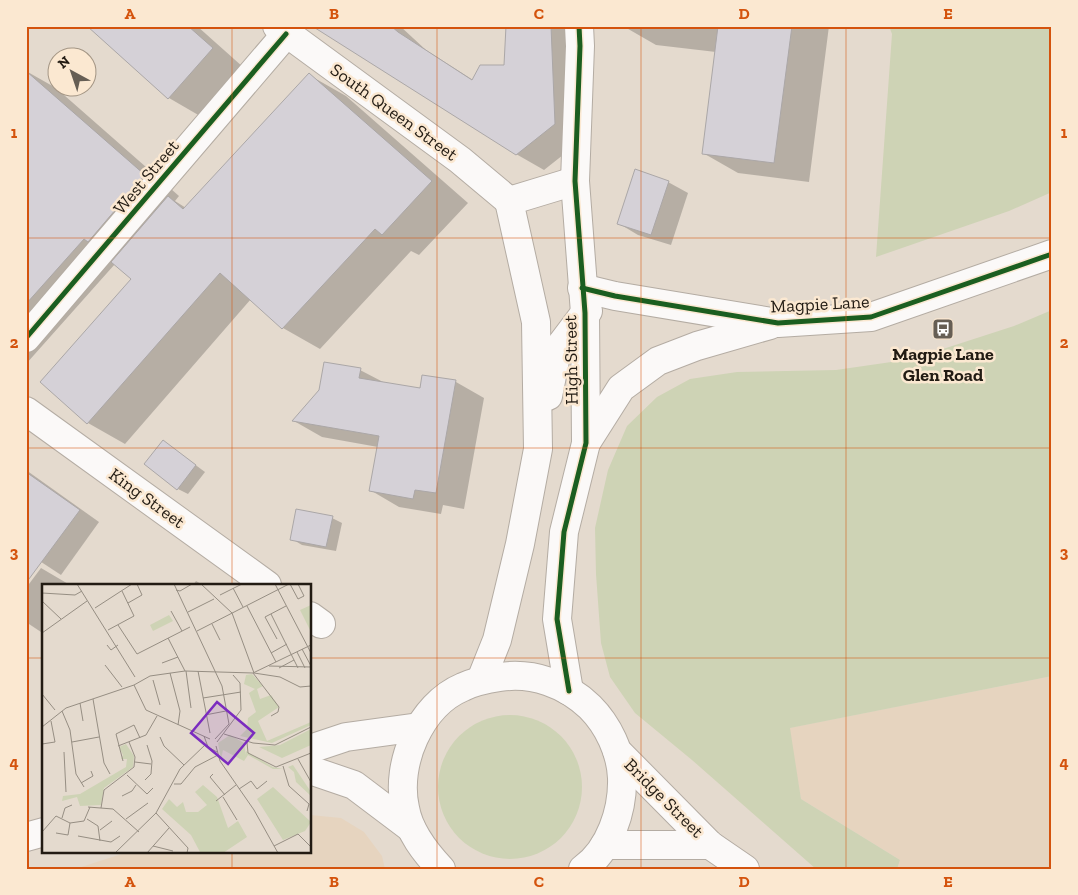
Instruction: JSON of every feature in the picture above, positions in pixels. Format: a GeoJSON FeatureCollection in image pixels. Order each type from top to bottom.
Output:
{"type":"FeatureCollection","features":[{"type":"Feature","properties":{"kind":"street","name":"High Street"},"geometry":{"type":"LineString","coordinates":[[569,690],[557,619],[564,532],[586,443],[583,300],[575,181],[580,46],[579,26]]}},
{"type":"Feature","properties":{"kind":"street","name":"South Queen Street"},"geometry":{"type":"LineString","coordinates":[[281,30],[460,160],[509,201]]}},
{"type":"Feature","properties":{"kind":"street","name":"West Street"},"geometry":{"type":"LineString","coordinates":[[26,338],[281,30]]}},
{"type":"Feature","properties":{"kind":"street"},"geometry":{"type":"LineString","coordinates":[[509,201],[575,181]]}},
{"type":"Feature","properties":{"kind":"street","name":"High Street"},"geometry":{"type":"LineString","coordinates":[[481,680],[499,631],[520,544],[538,449],[536,322],[509,201]]}},
{"type":"Feature","properties":{"kind":"street","name":"Magpie Lane"},"geometry":{"type":"LineString","coordinates":[[586,443],[621,388],[658,361],[697,346],[778,323],[871,317],[1052,254]]}},
{"type":"Feature","properties":{"kind":"street","name":"Magpie Lane"},"geometry":{"type":"LineString","coordinates":[[583,300],[615,296],[778,323]]}},
{"type":"Feature","properties":{"kind":"street"},"geometry":{"type":"LineString","coordinates":[[538,449],[557,350],[583,300]]}},
{"type":"Feature","properties":{"kind":"street","name":"King Street"},"geometry":{"type":"LineString","coordinates":[[26,411],[266,584]]}},
{"type":"Feature","properties":{"kind":"street"},"geometry":{"type":"LineString","coordinates":[[430,863],[411,828],[405,809],[402,789],[406,757],[419,727],[438,704],[461,687],[481,680],[516,675],[544,679],[569,690],[582,699],[596,713],[605,726],[617,751],[622,775],[622,792],[616,819],[605,845],[583,869]]}},
{"type":"Feature","properties":{"kind":"street"},"geometry":{"type":"LineString","coordinates":[[311,749],[346,738],[419,727]]}},
{"type":"Feature","properties":{"kind":"street","name":"Bridge Street"},"geometry":{"type":"LineString","coordinates":[[617,751],[710,845],[745,869]]}},
{"type":"Feature","properties":{"kind":"street"},"geometry":{"type":"LineString","coordinates":[[311,770],[354,785],[411,828]]}},
{"type":"Feature","properties":{"kind":"street"},"geometry":{"type":"LineString","coordinates":[[26,837],[42,833]]}},
{"type":"Feature","properties":{"kind":"street","name":"Bridge Street"},"geometry":{"type":"LineString","coordinates":[[605,845],[710,845]]}},
{"type":"Feature","properties":{"kind":"shaded area"},"geometry":{"type":"Polygon","coordinates":[[[1052,676],[1052,869],[897,869],[900,860],[801,799],[789,728],[1052,676]]]}},
{"type":"Feature","properties":{"kind":"shaded area"},"geometry":{"type":"Polygon","coordinates":[[[311,815],[341,818],[364,832],[382,856],[385,869],[75,869],[128,852],[311,852],[311,815]]]}},
{"type":"Feature","properties":{"kind":"green space"},"geometry":{"type":"Polygon","coordinates":[[[889,26],[1052,26],[1052,192],[1009,211],[876,257],[892,34],[889,26]]]}},
{"type":"Feature","properties":{"kind":"green space"},"geometry":{"type":"Polygon","coordinates":[[[1052,310],[1052,676],[790,728],[801,799],[900,860],[897,869],[816,869],[692,760],[635,713],[610,677],[601,643],[595,528],[608,470],[627,426],[657,397],[690,379],[737,372],[836,370],[912,359],[1014,326],[1052,310]]]}},
{"type":"Feature","properties":{"kind":"green space"},"geometry":{"type":"Polygon","coordinates":[[[510,715],[537,721],[550,727],[561,736],[570,747],[576,760],[582,787],[576,814],[570,827],[561,838],[550,847],[537,853],[510,859],[483,853],[470,847],[459,838],[450,827],[444,814],[438,787],[444,760],[450,747],[459,736],[470,727],[483,721],[510,715]]]}},
{"type":"Feature","properties":{"kind":"building"},"geometry":{"type":"Polygon","coordinates":[[[87,26],[188,26],[213,48],[168,99],[87,26]]]}},
{"type":"Feature","properties":{"kind":"building"},"geometry":{"type":"Polygon","coordinates":[[[312,26],[391,26],[472,80],[480,65],[504,65],[506,26],[551,26],[555,124],[516,155],[312,26]]]}},
{"type":"Feature","properties":{"kind":"building"},"geometry":{"type":"Polygon","coordinates":[[[718,26],[792,26],[774,163],[702,154],[718,26]]]}},
{"type":"Feature","properties":{"kind":"building"},"geometry":{"type":"Polygon","coordinates":[[[26,71],[48,90],[48,98],[57,98],[145,175],[88,242],[84,239],[26,304],[26,71]]]}},
{"type":"Feature","properties":{"kind":"building"},"geometry":{"type":"Polygon","coordinates":[[[309,73],[432,181],[382,235],[375,229],[282,329],[220,273],[87,424],[40,382],[131,279],[111,262],[168,196],[183,209],[309,73]]]}},
{"type":"Feature","properties":{"kind":"building"},"geometry":{"type":"Polygon","coordinates":[[[635,169],[669,181],[651,235],[617,224],[635,169]]]}},
{"type":"Feature","properties":{"kind":"building"},"geometry":{"type":"Polygon","coordinates":[[[324,362],[361,368],[359,378],[420,388],[422,375],[456,380],[436,493],[415,490],[413,499],[369,491],[379,436],[292,421],[319,390],[324,362]]]}},
{"type":"Feature","properties":{"kind":"building"},"geometry":{"type":"Polygon","coordinates":[[[163,440],[196,465],[177,490],[144,464],[163,440]]]}},
{"type":"Feature","properties":{"kind":"building"},"geometry":{"type":"Polygon","coordinates":[[[26,472],[80,510],[26,583],[26,472]]]}},
{"type":"Feature","properties":{"kind":"building"},"geometry":{"type":"Polygon","coordinates":[[[296,509],[333,516],[326,547],[290,540],[296,509]]]}},
{"type":"Feature","properties":{"kind":"cycle path"},"geometry":{"type":"LineString","coordinates":[[569,691],[557,619],[564,532],[586,443],[585,313],[575,181],[580,46],[579,26]]}},
{"type":"Feature","properties":{"kind":"cycle path"},"geometry":{"type":"LineString","coordinates":[[26,338],[286,34]]}},
{"type":"Feature","properties":{"kind":"cycle path"},"geometry":{"type":"LineString","coordinates":[[582,288],[615,296],[778,323],[871,317],[1052,254]]}},
{"type":"Feature","properties":{"kind":"place","name":"Magpie Lane Glen Road"},"geometry":{"type":"Point","coordinates":[943,329]}}]}
